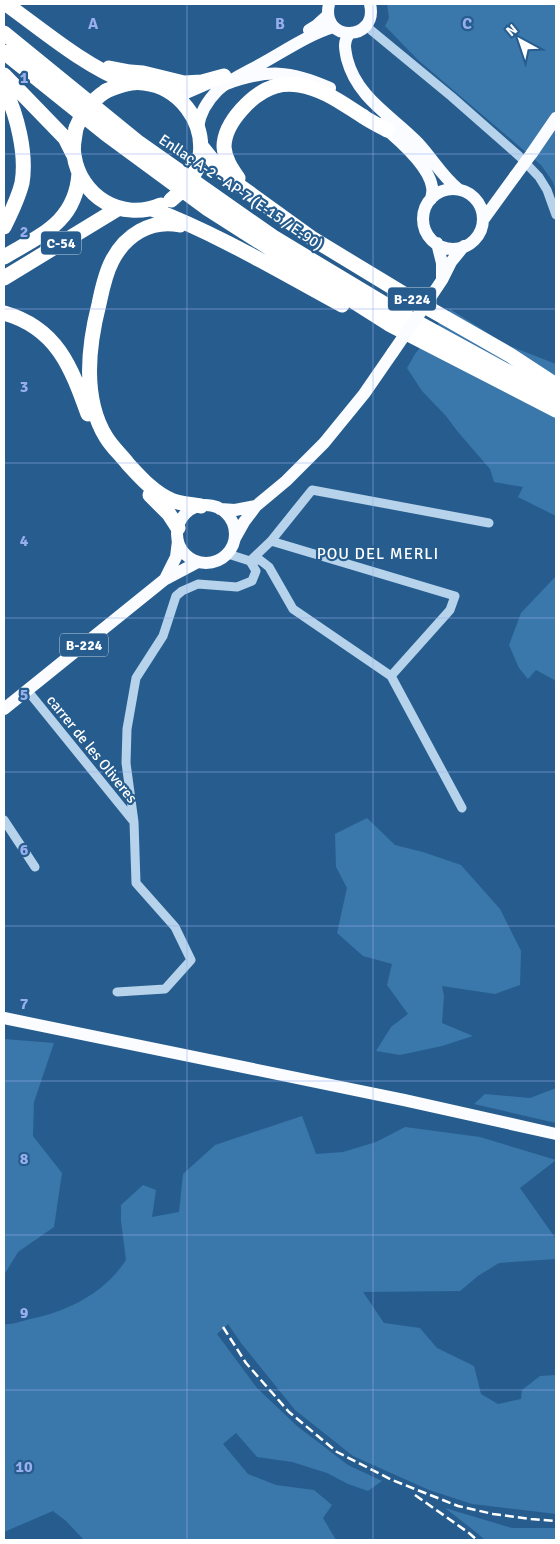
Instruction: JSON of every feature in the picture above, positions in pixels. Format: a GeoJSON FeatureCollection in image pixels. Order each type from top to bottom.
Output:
{"type":"FeatureCollection","features":[{"type":"Feature","properties":{"kind":"highway"},"geometry":{"type":"LineString","coordinates":[[6,4],[88,63],[110,76],[128,83]]}},
{"type":"Feature","properties":{"kind":"highway","name":"Enllaç A-2 - AP-7 (E-15 / E-90)"},"geometry":{"type":"LineString","coordinates":[[4,33],[140,143],[273,237],[391,308],[521,379],[556,395]]}},
{"type":"Feature","properties":{"kind":"highway","name":"Enllaç A-2 - AP-7 (E-15 / E-90)"},"geometry":{"type":"LineString","coordinates":[[4,52],[106,134],[208,209],[389,324],[556,410]]}},
{"type":"Feature","properties":{"kind":"highway"},"geometry":{"type":"LineString","coordinates":[[88,63],[184,83],[225,80]]}},
{"type":"Feature","properties":{"kind":"highway"},"geometry":{"type":"LineString","coordinates":[[4,75],[65,138],[74,154]]}},
{"type":"Feature","properties":{"kind":"highway","name":"C-54"},"geometry":{"type":"LineString","coordinates":[[128,83],[144,83],[160,87],[174,94],[189,109],[198,128],[201,146],[198,167],[187,186],[172,200],[152,209],[135,211],[119,208],[102,201],[89,189],[79,173],[74,154],[76,128],[86,108],[93,100],[106,91],[128,83]]}},
{"type":"Feature","properties":{"kind":"highway"},"geometry":{"type":"LineString","coordinates":[[270,208],[238,179],[230,167],[224,145],[231,123],[242,109],[258,95],[276,86],[292,84],[302,86],[326,93],[387,130]]}},
{"type":"Feature","properties":{"kind":"highway"},"geometry":{"type":"LineString","coordinates":[[4,88],[12,106],[19,132],[22,164],[22,181],[19,194],[4,227]]}},
{"type":"Feature","properties":{"kind":"highway"},"geometry":{"type":"LineString","coordinates":[[201,146],[218,167],[241,188],[270,208]]}},
{"type":"Feature","properties":{"kind":"highway","name":"C-54"},"geometry":{"type":"LineString","coordinates":[[4,257],[57,223],[75,197],[79,173]]}},
{"type":"Feature","properties":{"kind":"highway","name":"C-54"},"geometry":{"type":"LineString","coordinates":[[4,278],[119,208]]}},
{"type":"Feature","properties":{"kind":"highway","name":"B-224"},"geometry":{"type":"LineString","coordinates":[[270,208],[313,239],[510,355],[556,386]]}},
{"type":"Feature","properties":{"kind":"highway"},"geometry":{"type":"LineString","coordinates":[[152,209],[212,235],[505,394],[556,414]]}},
{"type":"Feature","properties":{"kind":"highway"},"geometry":{"type":"LineString","coordinates":[[201,506],[173,501],[160,494],[133,469],[106,437],[96,414],[91,392],[90,356],[97,312],[106,275],[114,256],[125,241],[136,232],[163,223],[177,224],[212,235]]}},
{"type":"Feature","properties":{"kind":"highway"},"geometry":{"type":"LineString","coordinates":[[4,313],[32,324],[44,333],[54,345],[72,372],[89,415],[103,443],[129,475],[169,514],[178,534]]}},
{"type":"Feature","properties":{"kind":"main road"},"geometry":{"type":"LineString","coordinates":[[329,9],[330,20],[334,27],[349,34],[366,26],[370,18],[370,4]]}},
{"type":"Feature","properties":{"kind":"main road"},"geometry":{"type":"LineString","coordinates":[[198,128],[204,108],[225,80],[317,26],[329,9]]}},
{"type":"Feature","properties":{"kind":"main road"},"geometry":{"type":"LineString","coordinates":[[225,80],[315,34],[334,27]]}},
{"type":"Feature","properties":{"kind":"main road"},"geometry":{"type":"LineString","coordinates":[[349,34],[344,44],[349,67],[360,88],[420,144],[447,180],[458,189]]}},
{"type":"Feature","properties":{"kind":"main road"},"geometry":{"type":"LineString","coordinates":[[174,94],[225,80],[276,73],[310,79],[329,88],[352,101],[387,130]]}},
{"type":"Feature","properties":{"kind":"main road","name":"B-224"},"geometry":{"type":"LineString","coordinates":[[4,709],[164,580],[198,562],[214,562],[228,554],[244,522],[256,506],[286,482],[324,443],[364,394],[442,280],[451,262],[464,246],[478,234],[483,220],[556,118]]}},
{"type":"Feature","properties":{"kind":"main road","name":"B-224"},"geometry":{"type":"LineString","coordinates":[[387,130],[409,149],[424,168],[430,180],[432,188],[431,199],[426,207],[425,227],[429,236],[437,243],[442,263],[442,280]]}},
{"type":"Feature","properties":{"kind":"main road"},"geometry":{"type":"LineString","coordinates":[[431,199],[439,192],[448,189],[458,189],[467,192],[474,197],[482,209],[483,220]]}},
{"type":"Feature","properties":{"kind":"main road"},"geometry":{"type":"LineString","coordinates":[[474,197],[488,198],[505,191]]}},
{"type":"Feature","properties":{"kind":"main road"},"geometry":{"type":"LineString","coordinates":[[437,243],[445,247],[455,248],[464,246]]}},
{"type":"Feature","properties":{"kind":"main road","name":"B-224"},"geometry":{"type":"LineString","coordinates":[[164,580],[176,557],[181,520],[186,514],[201,506],[235,510],[256,506]]}},
{"type":"Feature","properties":{"kind":"main road"},"geometry":{"type":"LineString","coordinates":[[220,509],[227,514],[232,522],[235,538]]}},
{"type":"Feature","properties":{"kind":"main road"},"geometry":{"type":"LineString","coordinates":[[178,534],[185,554],[198,562]]}},
{"type":"Feature","properties":{"kind":"main road"},"geometry":{"type":"LineString","coordinates":[[4,1018],[394,1098],[556,1134]]}},
{"type":"Feature","properties":{"kind":"street"},"geometry":{"type":"LineString","coordinates":[[366,26],[452,97],[519,156],[539,177],[547,190],[556,215]]}},
{"type":"Feature","properties":{"kind":"street"},"geometry":{"type":"LineString","coordinates":[[250,561],[272,541],[312,490],[489,523]]}},
{"type":"Feature","properties":{"kind":"street"},"geometry":{"type":"LineString","coordinates":[[272,541],[455,596],[450,610],[391,676]]}},
{"type":"Feature","properties":{"kind":"street"},"geometry":{"type":"LineString","coordinates":[[228,554],[250,561],[260,560],[269,567],[293,609],[391,676],[462,808]]}},
{"type":"Feature","properties":{"kind":"street"},"geometry":{"type":"LineString","coordinates":[[134,822],[126,755],[127,729],[136,678],[163,636],[176,596],[182,590],[198,584],[237,587],[252,581],[256,572],[250,561]]}},
{"type":"Feature","properties":{"kind":"street","name":"carrer de les Oliveres"},"geometry":{"type":"LineString","coordinates":[[27,690],[134,822],[136,883],[175,927],[191,960],[165,989],[117,992]]}},
{"type":"Feature","properties":{"kind":"street"},"geometry":{"type":"LineString","coordinates":[[4,820],[35,867]]}},
{"type":"Feature","properties":{"kind":"shaded area"},"geometry":{"type":"Polygon","coordinates":[[[387,4],[556,4],[556,192],[553,182],[541,165],[418,60],[385,26],[389,18],[387,4]]]}},
{"type":"Feature","properties":{"kind":"shaded area"},"geometry":{"type":"Polygon","coordinates":[[[450,309],[505,344],[556,364],[556,516],[518,497],[523,487],[494,482],[490,469],[446,416],[422,391],[407,368],[415,354],[450,309]]]}},
{"type":"Feature","properties":{"kind":"shaded area"},"geometry":{"type":"Polygon","coordinates":[[[556,576],[556,681],[536,670],[528,679],[519,668],[509,645],[521,613],[556,576]]]}},
{"type":"Feature","properties":{"kind":"shaded area"},"geometry":{"type":"Polygon","coordinates":[[[367,818],[395,845],[461,865],[500,909],[521,951],[520,985],[495,994],[442,986],[444,996],[442,1023],[473,1036],[442,1046],[400,1055],[376,1051],[391,1027],[408,1014],[387,985],[392,964],[363,956],[337,933],[347,888],[336,867],[335,834],[367,818]]]}},
{"type":"Feature","properties":{"kind":"shaded area"},"geometry":{"type":"Polygon","coordinates":[[[4,1039],[54,1043],[34,1102],[33,1136],[62,1173],[54,1227],[18,1252],[4,1275],[4,1039]]]}},
{"type":"Feature","properties":{"kind":"shaded area"},"geometry":{"type":"Polygon","coordinates":[[[556,1088],[556,1123],[474,1104],[485,1094],[530,1098],[556,1088]]]}},
{"type":"Feature","properties":{"kind":"shaded area"},"geometry":{"type":"Polygon","coordinates":[[[302,1116],[316,1154],[343,1152],[376,1142],[405,1127],[480,1137],[556,1160],[520,1188],[556,1239],[556,1259],[499,1263],[478,1276],[460,1291],[363,1292],[384,1323],[420,1328],[437,1348],[474,1366],[481,1394],[498,1404],[521,1399],[522,1390],[540,1376],[556,1375],[556,1514],[472,1504],[429,1490],[353,1456],[295,1410],[228,1324],[217,1334],[257,1388],[297,1426],[348,1465],[382,1481],[368,1491],[348,1484],[327,1473],[292,1462],[257,1457],[236,1433],[223,1444],[248,1474],[276,1485],[314,1490],[332,1505],[323,1518],[336,1540],[84,1540],[66,1521],[53,1511],[4,1532],[4,1324],[41,1317],[69,1307],[95,1292],[117,1272],[126,1260],[121,1205],[143,1185],[156,1190],[152,1217],[179,1212],[183,1174],[215,1145],[302,1116]]]}},
{"type":"Feature","properties":{"kind":"shaded area"},"geometry":{"type":"Polygon","coordinates":[[[445,1508],[512,1528],[556,1528],[556,1540],[485,1540],[445,1508]]]}},
{"type":"Feature","properties":{"kind":"railway"},"geometry":{"type":"LineString","coordinates":[[223,1327],[246,1363],[289,1412],[337,1452],[392,1480],[458,1506],[493,1514],[556,1521]]}},
{"type":"Feature","properties":{"kind":"railway"},"geometry":{"type":"LineString","coordinates":[[415,1495],[477,1540]]}},
{"type":"Feature","properties":{"kind":"district","name":"POU DEL MERLI"},"geometry":{"type":"Point","coordinates":[378,553]}}]}
